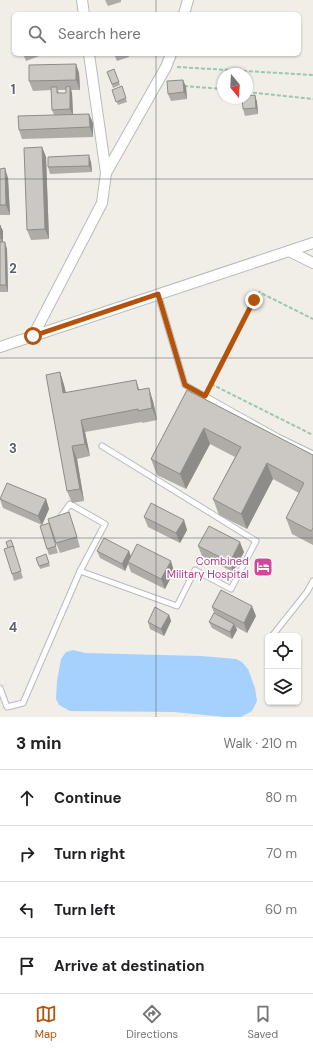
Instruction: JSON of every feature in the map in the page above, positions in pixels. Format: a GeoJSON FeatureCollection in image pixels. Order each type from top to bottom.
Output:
{"type":"FeatureCollection","features":[{"type":"Feature","properties":{"kind":"street"},"geometry":{"type":"LineString","coordinates":[[82,0],[84,12]]}},
{"type":"Feature","properties":{"kind":"street"},"geometry":{"type":"LineString","coordinates":[[185,12],[188,0]]}},
{"type":"Feature","properties":{"kind":"street"},"geometry":{"type":"LineString","coordinates":[[33,336],[102,203],[106,173],[89,56]]}},
{"type":"Feature","properties":{"kind":"street"},"geometry":{"type":"LineString","coordinates":[[106,173],[166,67],[169,56]]}},
{"type":"Feature","properties":{"kind":"street"},"geometry":{"type":"LineString","coordinates":[[0,347],[313,243]]}},
{"type":"Feature","properties":{"kind":"street"},"geometry":{"type":"LineString","coordinates":[[289,251],[313,263]]}},
{"type":"Feature","properties":{"kind":"lane"},"geometry":{"type":"LineString","coordinates":[[158,294],[185,385],[278,437],[313,454]]}},
{"type":"Feature","properties":{"kind":"lane"},"geometry":{"type":"LineString","coordinates":[[80,571],[177,606],[195,570],[231,589],[256,541],[102,446]]}},
{"type":"Feature","properties":{"kind":"lane"},"geometry":{"type":"LineString","coordinates":[[0,688],[7,707],[22,704],[80,571],[105,524],[70,504],[55,525]]}},
{"type":"Feature","properties":{"kind":"lane"},"geometry":{"type":"LineString","coordinates":[[274,633],[307,592],[313,580]]}},
{"type":"Feature","properties":{"kind":"path"},"geometry":{"type":"LineString","coordinates":[[166,67],[313,75]]}},
{"type":"Feature","properties":{"kind":"path"},"geometry":{"type":"LineString","coordinates":[[179,86],[217,89]]}},
{"type":"Feature","properties":{"kind":"path"},"geometry":{"type":"LineString","coordinates":[[253,93],[313,99]]}},
{"type":"Feature","properties":{"kind":"path"},"geometry":{"type":"LineString","coordinates":[[205,396],[259,292],[313,319]]}},
{"type":"Feature","properties":{"kind":"path"},"geometry":{"type":"LineString","coordinates":[[212,384],[313,435]]}},
{"type":"Feature","properties":{"kind":"water"},"geometry":{"type":"Polygon","coordinates":[[[73,650],[85,653],[201,656],[236,659],[242,662],[248,669],[255,688],[257,701],[252,711],[241,717],[224,717],[174,712],[70,711],[59,705],[56,699],[57,681],[61,659],[66,652],[73,650]]]}},
{"type":"Feature","properties":{"kind":"building"},"geometry":{"type":"Polygon","coordinates":[[[76,64],[76,80],[29,81],[29,65],[76,64]]]}},
{"type":"Feature","properties":{"kind":"building"},"geometry":{"type":"Polygon","coordinates":[[[114,69],[119,82],[112,84],[107,72],[114,69]]]}},
{"type":"Feature","properties":{"kind":"building"},"geometry":{"type":"Polygon","coordinates":[[[183,80],[184,92],[168,94],[167,81],[183,80]]]}},
{"type":"Feature","properties":{"kind":"building"},"geometry":{"type":"Polygon","coordinates":[[[70,86],[70,109],[52,110],[51,87],[57,87],[57,93],[66,93],[66,87],[70,86]]]}},
{"type":"Feature","properties":{"kind":"building"},"geometry":{"type":"Polygon","coordinates":[[[122,86],[126,98],[116,102],[112,90],[122,86]]]}},
{"type":"Feature","properties":{"kind":"building"},"geometry":{"type":"Polygon","coordinates":[[[253,95],[255,95],[256,108],[243,109],[243,104],[253,104],[253,95]]]}},
{"type":"Feature","properties":{"kind":"building"},"geometry":{"type":"Polygon","coordinates":[[[89,114],[90,127],[19,130],[18,116],[89,114]]]}},
{"type":"Feature","properties":{"kind":"building"},"geometry":{"type":"Polygon","coordinates":[[[42,147],[45,229],[27,230],[24,148],[42,147]]]}},
{"type":"Feature","properties":{"kind":"building"},"geometry":{"type":"Polygon","coordinates":[[[89,155],[89,166],[48,167],[48,157],[89,155]]]}},
{"type":"Feature","properties":{"kind":"building"},"geometry":{"type":"Polygon","coordinates":[[[5,168],[6,205],[0,205],[0,169],[5,168]]]}},
{"type":"Feature","properties":{"kind":"building"},"geometry":{"type":"Polygon","coordinates":[[[0,242],[5,242],[6,285],[0,285],[0,242]]]}},
{"type":"Feature","properties":{"kind":"building"},"geometry":{"type":"Polygon","coordinates":[[[60,372],[63,393],[136,380],[138,390],[149,388],[152,408],[138,411],[138,409],[81,420],[85,444],[72,446],[80,489],[67,491],[46,375],[60,372]]]}},
{"type":"Feature","properties":{"kind":"building"},"geometry":{"type":"Polygon","coordinates":[[[187,390],[313,455],[313,528],[311,531],[286,518],[304,483],[267,463],[241,514],[213,499],[241,447],[204,428],[180,474],[151,459],[187,390]]]}},
{"type":"Feature","properties":{"kind":"building"},"geometry":{"type":"Polygon","coordinates":[[[7,483],[46,499],[38,516],[0,499],[7,483]]]}},
{"type":"Feature","properties":{"kind":"building"},"geometry":{"type":"Polygon","coordinates":[[[151,503],[184,520],[176,533],[144,517],[151,503]]]}},
{"type":"Feature","properties":{"kind":"building"},"geometry":{"type":"Polygon","coordinates":[[[69,512],[77,537],[56,543],[48,519],[69,512]]]}},
{"type":"Feature","properties":{"kind":"building"},"geometry":{"type":"Polygon","coordinates":[[[49,523],[56,546],[47,549],[40,526],[49,523]]]}},
{"type":"Feature","properties":{"kind":"building"},"geometry":{"type":"Polygon","coordinates":[[[209,526],[240,542],[230,562],[198,546],[209,526]]]}},
{"type":"Feature","properties":{"kind":"building"},"geometry":{"type":"Polygon","coordinates":[[[104,538],[129,551],[122,564],[97,551],[104,538]]]}},
{"type":"Feature","properties":{"kind":"building"},"geometry":{"type":"Polygon","coordinates":[[[11,540],[14,548],[13,546],[8,548],[6,542],[11,540]]]}},
{"type":"Feature","properties":{"kind":"building"},"geometry":{"type":"Polygon","coordinates":[[[137,544],[171,561],[161,579],[128,562],[137,544]]]}},
{"type":"Feature","properties":{"kind":"building"},"geometry":{"type":"Polygon","coordinates":[[[13,546],[21,571],[12,574],[4,549],[13,546]]]}},
{"type":"Feature","properties":{"kind":"building"},"geometry":{"type":"Polygon","coordinates":[[[46,554],[49,563],[39,566],[36,558],[46,554]]]}},
{"type":"Feature","properties":{"kind":"building"},"geometry":{"type":"Polygon","coordinates":[[[221,590],[252,606],[244,623],[212,607],[221,590]]]}},
{"type":"Feature","properties":{"kind":"building"},"geometry":{"type":"Polygon","coordinates":[[[155,607],[169,615],[161,629],[148,622],[155,607]]]}},
{"type":"Feature","properties":{"kind":"building"},"geometry":{"type":"Polygon","coordinates":[[[214,613],[234,624],[230,632],[209,622],[214,613]]]}},
{"type":"Feature","properties":{"kind":"place","name":"Combined Military Hospital"},"geometry":{"type":"Point","coordinates":[263,567]}},
{"type":"Feature","properties":{"kind":"route"},"geometry":{"type":"LineString","coordinates":[[33,336],[158,294],[185,385],[205,396],[254,300]]}}]}
